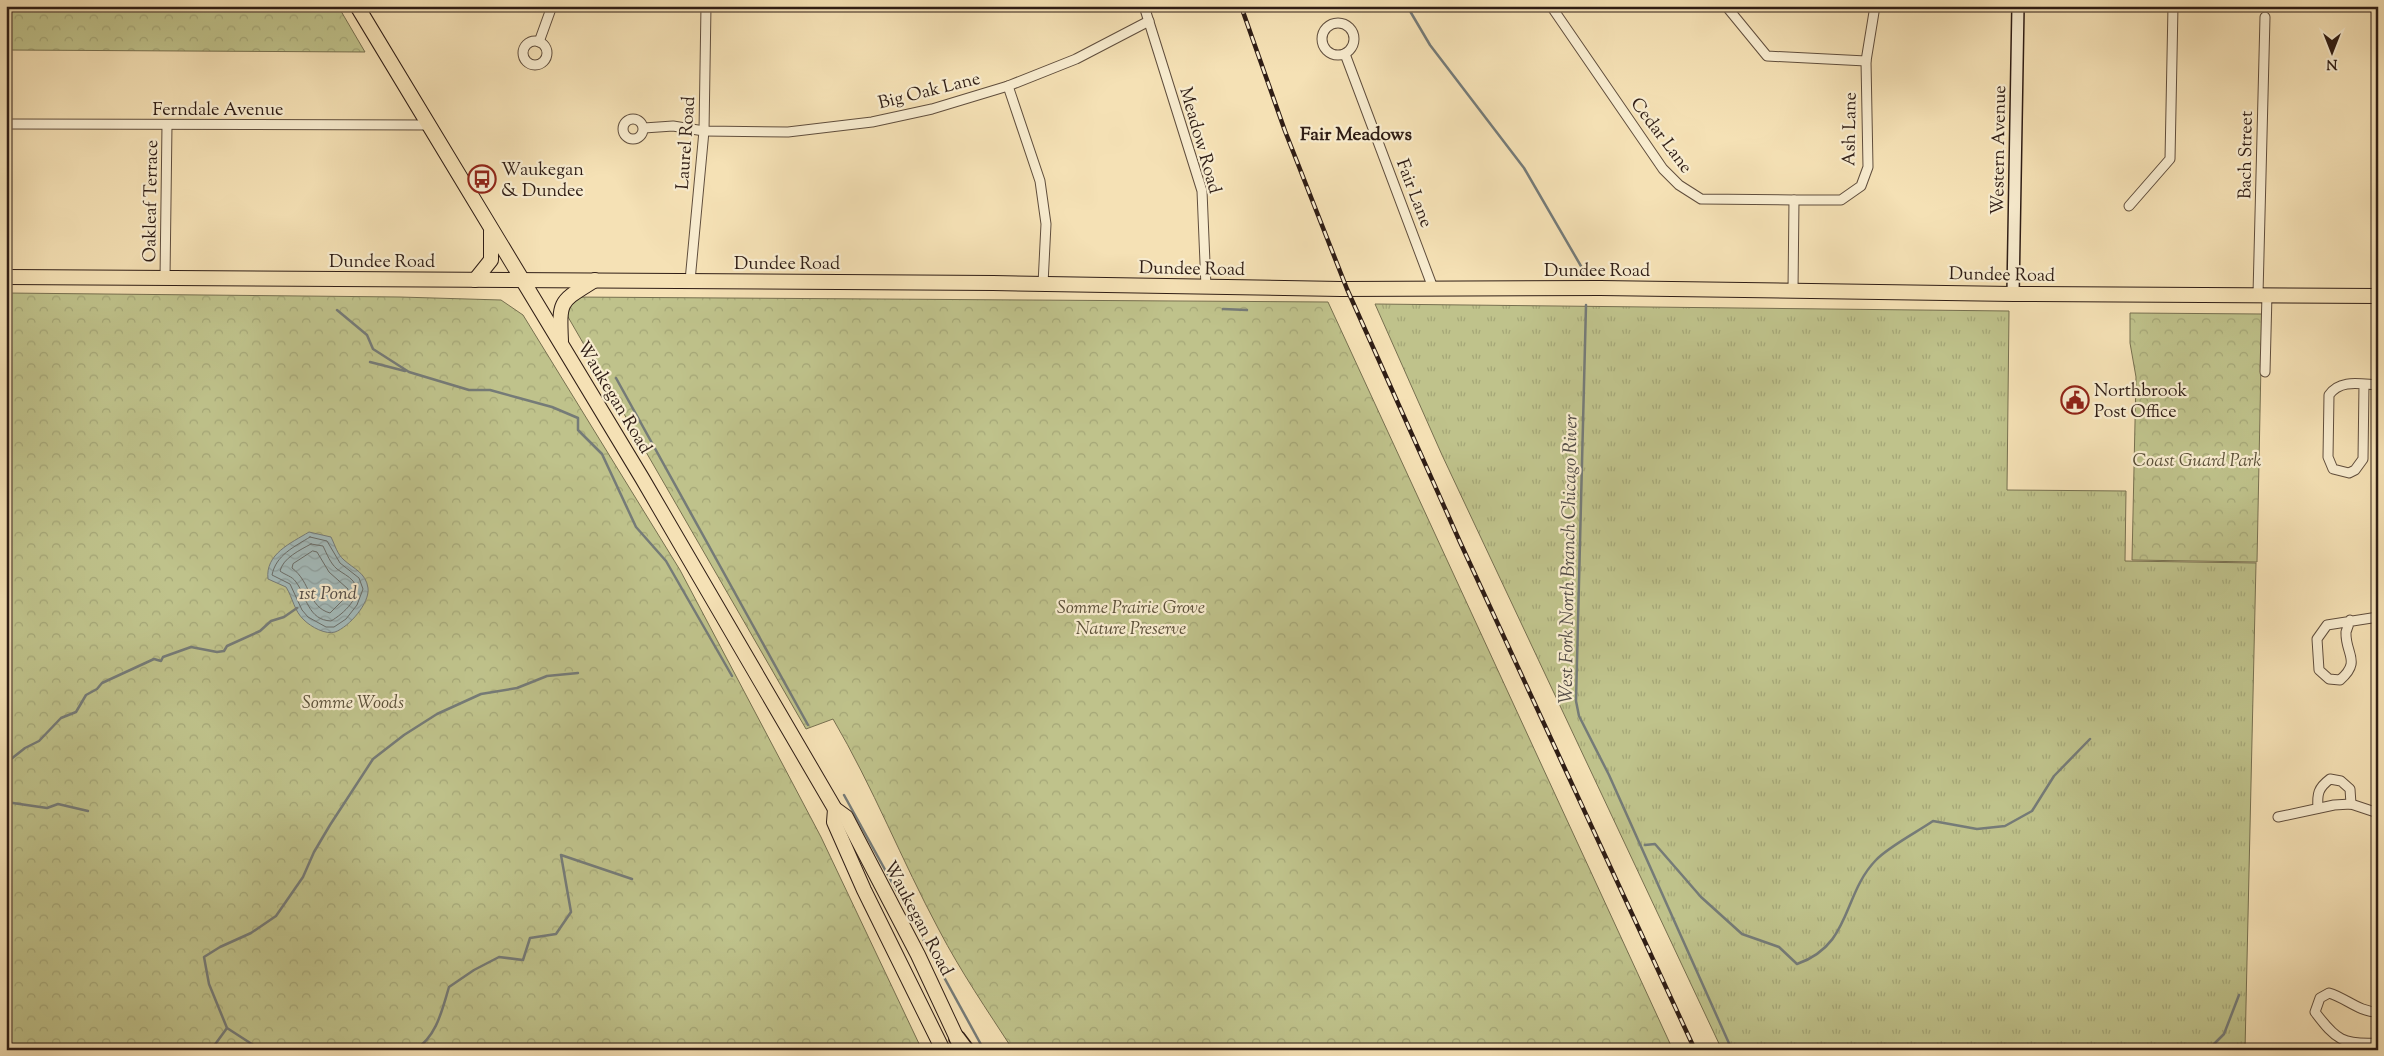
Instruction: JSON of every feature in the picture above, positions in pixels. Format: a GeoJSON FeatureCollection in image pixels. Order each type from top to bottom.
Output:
{"type":"FeatureCollection","features":[{"type":"Feature","properties":{"kind":"main road","name":"Waukegan Road"},"geometry":{"type":"LineString","coordinates":[[357,6],[523,280],[835,810],[846,817],[918,955],[962,1046]]}},
{"type":"Feature","properties":{"kind":"main road"},"geometry":{"type":"LineString","coordinates":[[475,280],[492,260],[491,228]]}},
{"type":"Feature","properties":{"kind":"main road","name":"Dundee Road"},"geometry":{"type":"LineString","coordinates":[[6,277],[1043,284],[1341,289],[1600,288],[2013,294],[2378,296]]}},
{"type":"Feature","properties":{"kind":"main road"},"geometry":{"type":"LineString","coordinates":[[561,344],[559,311],[564,299],[595,280]]}},
{"type":"Feature","properties":{"kind":"main road","name":"Waukegan Road"},"geometry":{"type":"LineString","coordinates":[[835,810],[834,822],[852,864],[943,1050]]}},
{"type":"Feature","properties":{"kind":"street"},"geometry":{"type":"LineString","coordinates":[[539,42],[552,6]]}},
{"type":"Feature","properties":{"kind":"street","name":"Laurel Road"},"geometry":{"type":"LineString","coordinates":[[690,281],[704,131],[706,6]]}},
{"type":"Feature","properties":{"kind":"street","name":"Meadow Road"},"geometry":{"type":"LineString","coordinates":[[1144,6],[1202,190],[1206,287]]}},
{"type":"Feature","properties":{"kind":"street","name":"Cedar Lane"},"geometry":{"type":"LineString","coordinates":[[1551,6],[1663,169],[1679,185],[1701,199],[1794,200]]}},
{"type":"Feature","properties":{"kind":"street"},"geometry":{"type":"LineString","coordinates":[[1726,6],[1767,56],[1866,61]]}},
{"type":"Feature","properties":{"kind":"street","name":"Ash Lane"},"geometry":{"type":"LineString","coordinates":[[1794,200],[1841,200],[1861,186],[1868,167],[1866,61],[1875,6]]}},
{"type":"Feature","properties":{"kind":"street","name":"Western Avenue"},"geometry":{"type":"LineString","coordinates":[[2013,294],[2018,6]]}},
{"type":"Feature","properties":{"kind":"street"},"geometry":{"type":"LineString","coordinates":[[2129,206],[2170,158],[2173,6]]}},
{"type":"Feature","properties":{"kind":"street","name":"Bach Street"},"geometry":{"type":"LineString","coordinates":[[2264,17],[2263,294],[2265,372]]}},
{"type":"Feature","properties":{"kind":"street","name":"Big Oak Lane"},"geometry":{"type":"LineString","coordinates":[[644,128],[674,126],[704,131],[788,132],[872,122],[932,109],[1008,86],[1076,59],[1149,21]]}},
{"type":"Feature","properties":{"kind":"street","name":"Fair Lane"},"geometry":{"type":"LineString","coordinates":[[1345,54],[1433,288]]}},
{"type":"Feature","properties":{"kind":"street"},"geometry":{"type":"LineString","coordinates":[[1008,86],[1040,181],[1046,224],[1043,284]]}},
{"type":"Feature","properties":{"kind":"street","name":"Ferndale Avenue"},"geometry":{"type":"LineString","coordinates":[[6,124],[167,126],[429,125]]}},
{"type":"Feature","properties":{"kind":"street","name":"Oakleaf Terrace"},"geometry":{"type":"LineString","coordinates":[[165,278],[167,126]]}},
{"type":"Feature","properties":{"kind":"street"},"geometry":{"type":"LineString","coordinates":[[1794,200],[1794,290]]}},
{"type":"Feature","properties":{"kind":"street"},"geometry":{"type":"LineString","coordinates":[[2364,384],[2362,459],[2355,470],[2341,472],[2333,470],[2328,457],[2329,395],[2339,386],[2364,384],[2378,385]]}},
{"type":"Feature","properties":{"kind":"street"},"geometry":{"type":"LineString","coordinates":[[2350,620],[2346,633],[2352,658],[2350,672],[2340,680],[2329,679],[2319,670],[2317,640],[2327,625],[2350,620],[2378,617]]}},
{"type":"Feature","properties":{"kind":"street"},"geometry":{"type":"LineString","coordinates":[[2318,808],[2317,797],[2320,786],[2330,779],[2341,781],[2350,789],[2351,804]]}},
{"type":"Feature","properties":{"kind":"street"},"geometry":{"type":"LineString","coordinates":[[2278,817],[2318,808],[2351,804],[2378,813]]}},
{"type":"Feature","properties":{"kind":"street"},"geometry":{"type":"LineString","coordinates":[[2378,1012],[2369,1012],[2353,1005],[2342,996],[2329,993],[2320,998],[2316,1012],[2341,1040],[2356,1044],[2378,1043]]}},
{"type":"Feature","properties":{"kind":"green space"},"geometry":{"type":"Polygon","coordinates":[[[6,6],[338,6],[365,52],[6,50],[6,6]]]}},
{"type":"Feature","properties":{"kind":"green space","name":"Somme Woods"},"geometry":{"type":"Polygon","coordinates":[[[6,293],[400,297],[501,300],[523,315],[680,570],[821,837],[922,1050],[6,1050],[6,293]]]}},
{"type":"Feature","properties":{"kind":"green space","name":"Somme Prairie Grove Nature Preserve"},"geometry":{"type":"Polygon","coordinates":[[[573,297],[1328,302],[1673,1050],[1013,1050],[947,946],[848,745],[833,719],[806,729],[564,310],[573,297]]]}},
{"type":"Feature","properties":{"kind":"green space"},"geometry":{"type":"Polygon","coordinates":[[[1375,304],[2009,311],[2007,490],[2126,491],[2125,561],[2256,563],[2245,1050],[1722,1050],[1442,455],[1375,304]]]}},
{"type":"Feature","properties":{"kind":"green space","name":"Coast Guard Park"},"geometry":{"type":"Polygon","coordinates":[[[2130,313],[2262,314],[2257,562],[2132,560],[2136,377],[2130,343],[2130,313]]]}},
{"type":"Feature","properties":{"kind":"water","name":"1st Pond"},"geometry":{"type":"Polygon","coordinates":[[[309,532],[331,537],[342,558],[359,572],[367,583],[368,594],[358,614],[341,629],[331,633],[315,628],[307,623],[298,613],[286,587],[268,579],[268,570],[275,556],[287,545],[309,532]]]}},
{"type":"Feature","properties":{"kind":"waterway","name":"West Fork North Branch Chicago River"},"geometry":{"type":"LineString","coordinates":[[1407,6],[1430,45],[1524,168],[1585,273]]}},
{"type":"Feature","properties":{"kind":"waterway","name":"West Fork North Branch Chicago River"},"geometry":{"type":"LineString","coordinates":[[1586,305],[1576,701],[1579,716],[1609,775],[1732,1050]]}},
{"type":"Feature","properties":{"kind":"waterway"},"geometry":{"type":"LineString","coordinates":[[1223,309],[1247,310]]}},
{"type":"Feature","properties":{"kind":"waterway"},"geometry":{"type":"LineString","coordinates":[[337,310],[367,335],[373,349],[409,372],[469,390],[490,390],[552,407],[578,418],[578,430],[602,454],[636,527],[666,561],[732,676]]}},
{"type":"Feature","properties":{"kind":"waterway"},"geometry":{"type":"LineString","coordinates":[[370,362],[405,371]]}},
{"type":"Feature","properties":{"kind":"waterway"},"geometry":{"type":"LineString","coordinates":[[616,378],[808,725]]}},
{"type":"Feature","properties":{"kind":"waterway"},"geometry":{"type":"LineString","coordinates":[[6,763],[25,748],[39,741],[61,718],[76,712],[86,695],[97,689],[102,683],[154,659],[161,661],[163,657],[191,647],[217,652],[224,651],[227,646],[260,631],[271,621],[284,617],[297,608]]}},
{"type":"Feature","properties":{"kind":"waterway"},"geometry":{"type":"LineString","coordinates":[[261,1050],[227,1028],[209,984],[204,957],[220,947],[251,933],[276,916],[303,877],[314,852],[330,825],[373,759],[404,735],[437,714],[481,694],[517,688],[547,676],[578,673]]}},
{"type":"Feature","properties":{"kind":"waterway"},"geometry":{"type":"LineString","coordinates":[[1645,845],[1655,844],[1701,897],[1742,934],[1779,947],[1797,964],[1815,956],[1828,945],[1837,932],[1865,874],[1876,860],[1888,850],[1933,821],[1977,829],[2005,826],[2032,811],[2054,776],[2090,739]]}},
{"type":"Feature","properties":{"kind":"waterway"},"geometry":{"type":"LineString","coordinates":[[844,795],[984,1050]]}},
{"type":"Feature","properties":{"kind":"waterway"},"geometry":{"type":"LineString","coordinates":[[6,802],[47,808],[58,804],[88,811]]}},
{"type":"Feature","properties":{"kind":"waterway"},"geometry":{"type":"LineString","coordinates":[[415,1050],[434,1030],[449,987],[474,970],[499,957],[523,960],[530,938],[556,934],[571,912],[561,855],[632,879]]}},
{"type":"Feature","properties":{"kind":"waterway"},"geometry":{"type":"LineString","coordinates":[[2208,1050],[2224,1034],[2239,995]]}},
{"type":"Feature","properties":{"kind":"waterway"},"geometry":{"type":"LineString","coordinates":[[211,1050],[227,1028]]}},
{"type":"Feature","properties":{"kind":"railway"},"geometry":{"type":"LineString","coordinates":[[1241,6],[1285,131],[1347,289],[1460,542],[1695,1050]]}},
{"type":"Feature","properties":{"kind":"place","name":"Waukegan & Dundee"},"geometry":{"type":"Point","coordinates":[482,179]}},
{"type":"Feature","properties":{"kind":"place","name":"Northbrook Post Office"},"geometry":{"type":"Point","coordinates":[2075,400]}},
{"type":"Feature","properties":{"kind":"district","name":"Fair Meadows"},"geometry":{"type":"Point","coordinates":[1356,133]}}]}
